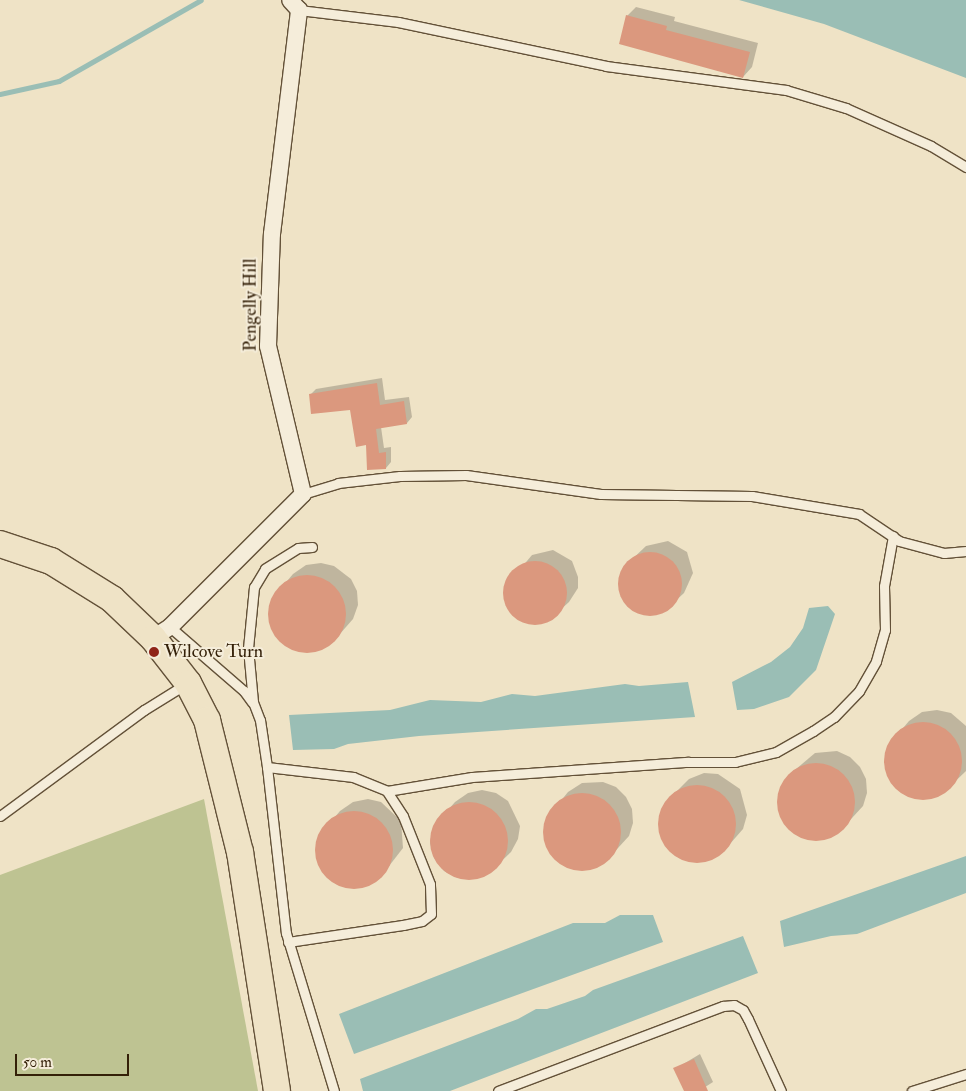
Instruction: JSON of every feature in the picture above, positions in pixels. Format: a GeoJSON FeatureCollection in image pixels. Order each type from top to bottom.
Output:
{"type":"FeatureCollection","features":[{"type":"Feature","properties":{"kind":"main road"},"geometry":{"type":"LineString","coordinates":[[0,544],[52,561],[81,578],[161,632],[207,720],[240,852],[277,1091]]}},
{"type":"Feature","properties":{"kind":"street","name":"Pengelly Hill"},"geometry":{"type":"LineString","coordinates":[[294,5],[272,234],[268,346],[303,494]]}},
{"type":"Feature","properties":{"kind":"street"},"geometry":{"type":"LineString","coordinates":[[161,632],[303,494]]}},
{"type":"Feature","properties":{"kind":"lane"},"geometry":{"type":"LineString","coordinates":[[294,5],[398,22],[606,66],[786,90],[846,108],[931,146],[966,167]]}},
{"type":"Feature","properties":{"kind":"lane"},"geometry":{"type":"LineString","coordinates":[[303,494],[338,483],[400,476],[466,475],[601,494],[752,496],[859,514],[893,536],[944,553],[966,551]]}},
{"type":"Feature","properties":{"kind":"lane"},"geometry":{"type":"LineString","coordinates":[[267,767],[353,777],[387,791],[472,777],[688,762],[735,762],[776,752],[834,717],[870,675],[885,630],[884,586],[893,536]]}},
{"type":"Feature","properties":{"kind":"lane"},"geometry":{"type":"LineString","coordinates":[[252,702],[248,648],[254,587],[265,569],[282,557],[298,548],[312,547]]}},
{"type":"Feature","properties":{"kind":"lane"},"geometry":{"type":"LineString","coordinates":[[161,632],[244,691],[252,702],[260,720],[288,942],[334,1091]]}},
{"type":"Feature","properties":{"kind":"lane"},"geometry":{"type":"LineString","coordinates":[[0,816],[144,710],[188,683]]}},
{"type":"Feature","properties":{"kind":"lane"},"geometry":{"type":"LineString","coordinates":[[288,942],[403,925],[422,921],[431,914],[430,884],[403,816],[387,791]]}},
{"type":"Feature","properties":{"kind":"lane"},"geometry":{"type":"LineString","coordinates":[[498,1091],[723,1006],[734,1005],[743,1010],[748,1019],[781,1091]]}},
{"type":"Feature","properties":{"kind":"lane"},"geometry":{"type":"LineString","coordinates":[[912,1091],[966,1074]]}},
{"type":"Feature","properties":{"kind":"green space"},"geometry":{"type":"Polygon","coordinates":[[[204,799],[258,1091],[0,1091],[0,875],[204,799]]]}},
{"type":"Feature","properties":{"kind":"water"},"geometry":{"type":"Polygon","coordinates":[[[739,0],[966,0],[966,78],[824,24],[739,0]]]}},
{"type":"Feature","properties":{"kind":"water"},"geometry":{"type":"Polygon","coordinates":[[[828,606],[835,614],[816,670],[789,697],[754,709],[737,710],[732,682],[771,662],[790,647],[803,628],[809,608],[828,606]]]}},
{"type":"Feature","properties":{"kind":"water"},"geometry":{"type":"Polygon","coordinates":[[[688,682],[695,717],[419,736],[348,744],[334,749],[293,750],[289,715],[390,710],[430,700],[481,702],[512,694],[535,696],[625,684],[639,686],[688,682]]]}},
{"type":"Feature","properties":{"kind":"water"},"geometry":{"type":"Polygon","coordinates":[[[966,856],[966,893],[857,934],[831,936],[784,947],[780,921],[966,856]]]}},
{"type":"Feature","properties":{"kind":"water"},"geometry":{"type":"Polygon","coordinates":[[[620,915],[653,915],[663,942],[354,1054],[339,1014],[573,923],[605,923],[620,915]]]}},
{"type":"Feature","properties":{"kind":"water"},"geometry":{"type":"Polygon","coordinates":[[[743,936],[758,973],[450,1091],[363,1091],[360,1079],[518,1019],[536,1009],[547,1009],[585,996],[593,990],[743,936]]]}},
{"type":"Feature","properties":{"kind":"building"},"geometry":{"type":"Polygon","coordinates":[[[626,15],[667,26],[666,30],[750,52],[743,78],[619,44],[626,15]]]}},
{"type":"Feature","properties":{"kind":"building"},"geometry":{"type":"Polygon","coordinates":[[[377,383],[380,405],[404,401],[407,424],[376,429],[379,453],[386,452],[386,469],[367,470],[366,445],[356,447],[350,410],[311,414],[309,394],[377,383]]]}},
{"type":"Feature","properties":{"kind":"building"},"geometry":{"type":"Polygon","coordinates":[[[650,552],[668,558],[676,566],[682,584],[676,602],[668,610],[650,616],[632,610],[624,602],[618,584],[624,566],[632,558],[650,552]]]}},
{"type":"Feature","properties":{"kind":"building"},"geometry":{"type":"Polygon","coordinates":[[[535,561],[553,567],[561,575],[567,593],[561,611],[553,619],[535,625],[517,619],[509,611],[503,593],[509,575],[517,567],[535,561]]]}},
{"type":"Feature","properties":{"kind":"building"},"geometry":{"type":"Polygon","coordinates":[[[307,575],[322,578],[335,586],[343,599],[346,614],[343,629],[335,642],[322,650],[307,653],[292,650],[279,642],[271,629],[268,614],[271,599],[279,586],[292,578],[307,575]]]}},
{"type":"Feature","properties":{"kind":"building"},"geometry":{"type":"Polygon","coordinates":[[[923,722],[938,725],[951,733],[959,746],[962,761],[959,776],[951,789],[938,797],[923,800],[908,797],[895,789],[887,776],[884,761],[887,746],[895,733],[908,725],[923,722]]]}},
{"type":"Feature","properties":{"kind":"building"},"geometry":{"type":"Polygon","coordinates":[[[816,763],[831,766],[844,774],[852,787],[855,802],[852,817],[844,830],[831,838],[816,841],[801,838],[788,830],[780,817],[777,802],[780,787],[788,774],[801,766],[816,763]]]}},
{"type":"Feature","properties":{"kind":"building"},"geometry":{"type":"Polygon","coordinates":[[[697,785],[712,788],[725,796],[733,809],[736,824],[733,839],[725,852],[712,860],[697,863],[682,860],[669,852],[661,839],[658,824],[661,809],[669,796],[682,788],[697,785]]]}},
{"type":"Feature","properties":{"kind":"building"},"geometry":{"type":"Polygon","coordinates":[[[582,793],[597,796],[610,804],[618,817],[621,832],[618,847],[610,860],[597,868],[582,871],[567,868],[554,860],[546,847],[543,832],[546,817],[554,804],[567,796],[582,793]]]}},
{"type":"Feature","properties":{"kind":"building"},"geometry":{"type":"Polygon","coordinates":[[[469,802],[484,805],[497,813],[505,826],[508,841],[505,856],[497,869],[484,877],[469,880],[454,877],[441,869],[433,856],[430,841],[433,826],[441,813],[454,805],[469,802]]]}},
{"type":"Feature","properties":{"kind":"building"},"geometry":{"type":"Polygon","coordinates":[[[354,811],[369,814],[382,822],[390,835],[393,850],[390,865],[382,878],[369,886],[354,889],[339,886],[326,878],[318,865],[315,850],[318,835],[326,822],[339,814],[354,811]]]}},
{"type":"Feature","properties":{"kind":"building"},"geometry":{"type":"Polygon","coordinates":[[[694,1059],[708,1091],[684,1091],[673,1068],[694,1059]]]}},
{"type":"Feature","properties":{"kind":"waterway"},"geometry":{"type":"LineString","coordinates":[[0,94],[59,81],[201,0]]}},
{"type":"Feature","properties":{"kind":"place","name":"Wilcove Turn"},"geometry":{"type":"Point","coordinates":[154,652]}}]}
